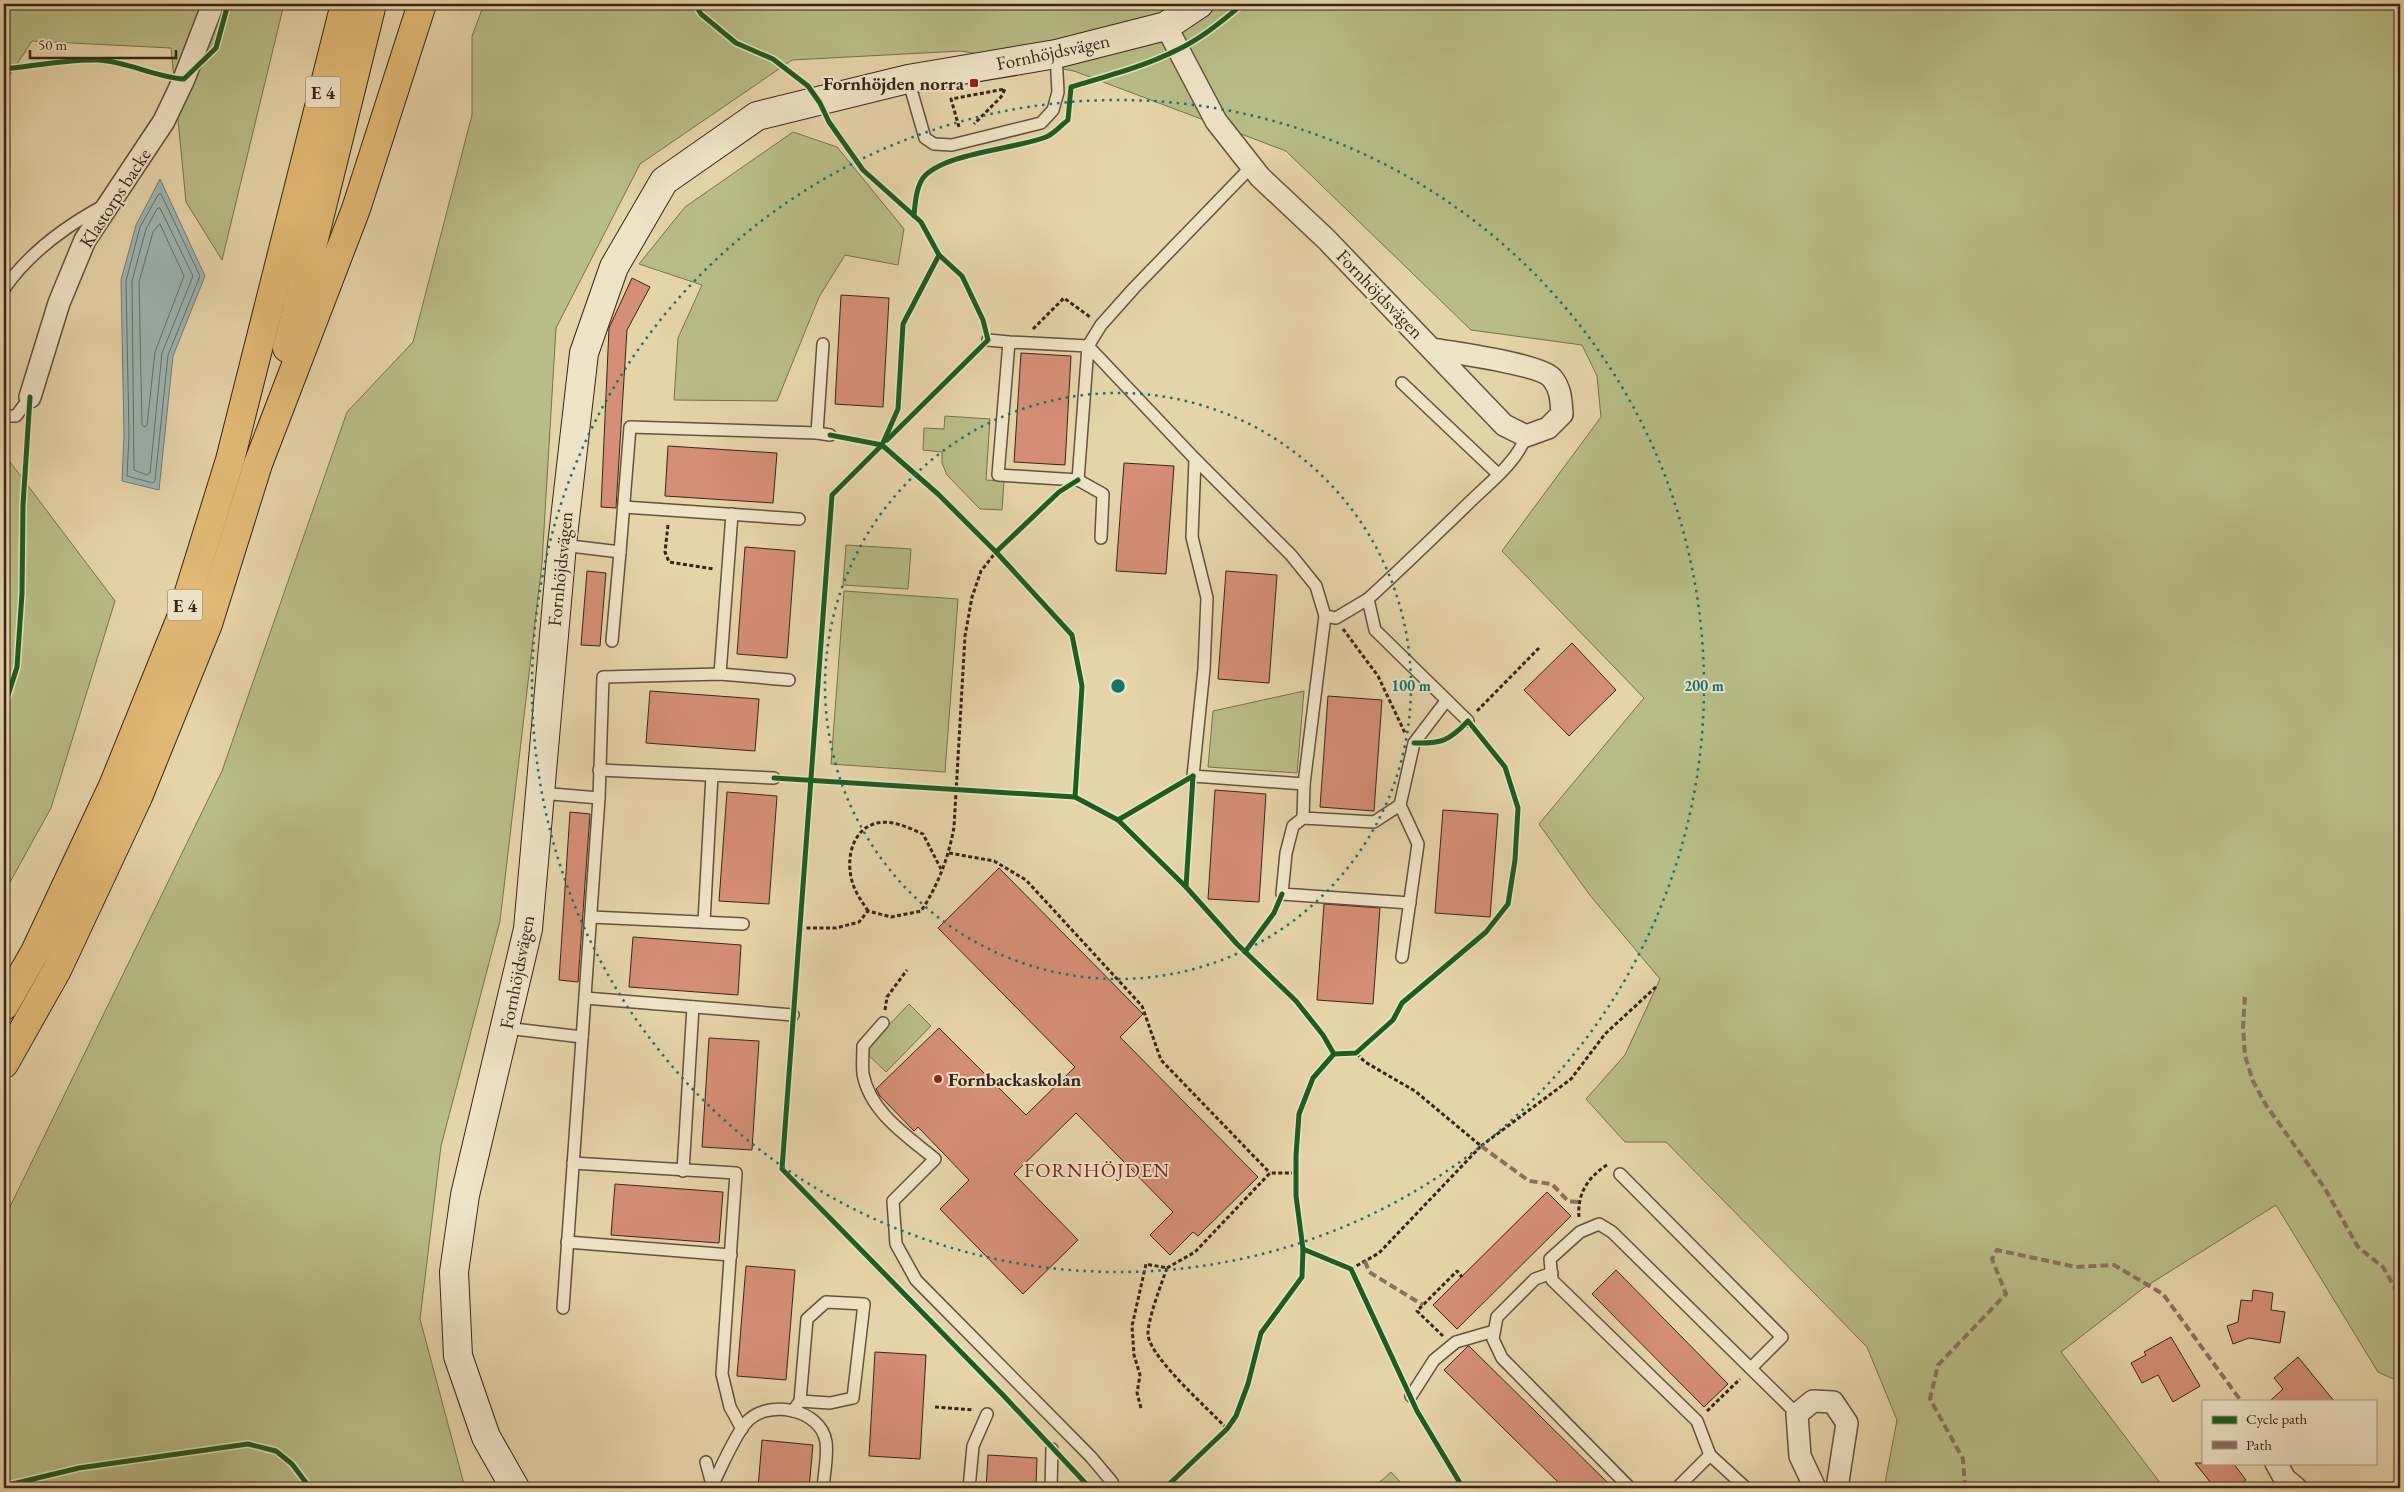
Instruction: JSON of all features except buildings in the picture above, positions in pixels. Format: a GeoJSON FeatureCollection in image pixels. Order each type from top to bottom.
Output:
{"type":"FeatureCollection","features":[{"type":"Feature","properties":{"kind":"highway"},"geometry":{"type":"LineString","coordinates":[[302,180],[332,4]]}},
{"type":"Feature","properties":{"kind":"highway","name":"E 4"},"geometry":{"type":"LineString","coordinates":[[4,1006],[35,952],[114,786],[182,618],[230,460],[302,180],[344,4]]}},
{"type":"Feature","properties":{"kind":"highway","name":"E 4"},"geometry":{"type":"LineString","coordinates":[[4,1064],[57,970],[138,797],[208,624],[258,464],[372,4]]}},
{"type":"Feature","properties":{"kind":"highway"},"geometry":{"type":"LineString","coordinates":[[258,464],[356,209],[422,4]]}},
{"type":"Feature","properties":{"kind":"street","name":"Klastorps backe"},"geometry":{"type":"LineString","coordinates":[[30,397],[59,303],[85,240],[164,121],[184,79],[213,4]]}},
{"type":"Feature","properties":{"kind":"street","name":"Fornhöjdsvägen"},"geometry":{"type":"LineString","coordinates":[[515,1488],[486,1437],[458,1356],[454,1272],[466,1195],[528,929],[562,545],[584,353],[614,267],[664,181],[757,116],[908,80],[1056,54],[1166,26],[1199,4]]}},
{"type":"Feature","properties":{"kind":"street","name":"Fornhöjdsvägen"},"geometry":{"type":"LineString","coordinates":[[1166,26],[1216,121],[1260,177],[1326,239],[1504,425],[1526,436],[1548,428],[1562,414],[1560,392],[1550,376],[1520,364],[1433,349]]}},
{"type":"Feature","properties":{"kind":"street"},"geometry":{"type":"LineString","coordinates":[[1816,1488],[1800,1456],[1796,1414],[1813,1400],[1833,1402],[1847,1423],[1837,1488]]}},
{"type":"Feature","properties":{"kind":"street"},"geometry":{"type":"LineString","coordinates":[[2277,1464],[2285,1479],[2296,1488]]}},
{"type":"Feature","properties":{"kind":"lane"},"geometry":{"type":"LineString","coordinates":[[908,80],[925,138],[934,144],[952,145],[963,140],[1041,123],[1052,110],[1058,92],[1056,54]]}},
{"type":"Feature","properties":{"kind":"lane"},"geometry":{"type":"LineString","coordinates":[[1078,480],[1088,346],[1101,325],[1134,288],[1252,166]]}},
{"type":"Feature","properties":{"kind":"lane"},"geometry":{"type":"LineString","coordinates":[[4,289],[17,269],[81,218],[111,202]]}},
{"type":"Feature","properties":{"kind":"lane"},"geometry":{"type":"LineString","coordinates":[[988,340],[1088,346],[1195,459],[1291,554],[1316,586],[1330,617],[1304,784],[1303,818]]}},
{"type":"Feature","properties":{"kind":"lane"},"geometry":{"type":"LineString","coordinates":[[1009,342],[998,475],[1078,480],[1103,494],[1100,538]]}},
{"type":"Feature","properties":{"kind":"lane"},"geometry":{"type":"LineString","coordinates":[[817,433],[823,344]]}},
{"type":"Feature","properties":{"kind":"lane"},"geometry":{"type":"LineString","coordinates":[[1402,383],[1498,474]]}},
{"type":"Feature","properties":{"kind":"lane"},"geometry":{"type":"LineString","coordinates":[[4,416],[16,416],[30,397]]}},
{"type":"Feature","properties":{"kind":"lane"},"geometry":{"type":"LineString","coordinates":[[612,641],[630,427],[830,435]]}},
{"type":"Feature","properties":{"kind":"lane"},"geometry":{"type":"LineString","coordinates":[[1330,617],[1368,598],[1432,540],[1522,448],[1526,436]]}},
{"type":"Feature","properties":{"kind":"lane"},"geometry":{"type":"LineString","coordinates":[[1195,459],[1192,537],[1207,598],[1204,669],[1193,776],[1304,784]]}},
{"type":"Feature","properties":{"kind":"lane"},"geometry":{"type":"LineString","coordinates":[[624,507],[799,519]]}},
{"type":"Feature","properties":{"kind":"lane"},"geometry":{"type":"LineString","coordinates":[[720,674],[732,514]]}},
{"type":"Feature","properties":{"kind":"lane"},"geometry":{"type":"LineString","coordinates":[[562,545],[620,552]]}},
{"type":"Feature","properties":{"kind":"lane"},"geometry":{"type":"LineString","coordinates":[[1368,598],[1375,630],[1468,721]]}},
{"type":"Feature","properties":{"kind":"lane"},"geometry":{"type":"LineString","coordinates":[[563,1308],[599,798],[603,677],[720,674],[789,680]]}},
{"type":"Feature","properties":{"kind":"lane"},"geometry":{"type":"LineString","coordinates":[[1402,957],[1418,844],[1400,805],[1414,743],[1446,701]]}},
{"type":"Feature","properties":{"kind":"lane"},"geometry":{"type":"LineString","coordinates":[[599,770],[774,778]]}},
{"type":"Feature","properties":{"kind":"lane"},"geometry":{"type":"LineString","coordinates":[[704,922],[712,775]]}},
{"type":"Feature","properties":{"kind":"lane"},"geometry":{"type":"LineString","coordinates":[[540,793],[599,798]]}},
{"type":"Feature","properties":{"kind":"lane"},"geometry":{"type":"LineString","coordinates":[[1400,805],[1374,822],[1303,818],[1293,826],[1286,853],[1282,894],[1410,903]]}},
{"type":"Feature","properties":{"kind":"lane"},"geometry":{"type":"LineString","coordinates":[[591,917],[743,924]]}},
{"type":"Feature","properties":{"kind":"lane"},"geometry":{"type":"LineString","coordinates":[[585,998],[793,1015]]}},
{"type":"Feature","properties":{"kind":"lane"},"geometry":{"type":"LineString","coordinates":[[683,1171],[693,1007]]}},
{"type":"Feature","properties":{"kind":"lane"},"geometry":{"type":"LineString","coordinates":[[883,1023],[863,1046],[863,1073],[870,1096],[890,1121],[935,1159],[893,1202],[896,1244],[916,1280],[1091,1457],[1112,1482],[1112,1488]]}},
{"type":"Feature","properties":{"kind":"lane"},"geometry":{"type":"LineString","coordinates":[[506,1028],[582,1037]]}},
{"type":"Feature","properties":{"kind":"lane"},"geometry":{"type":"LineString","coordinates":[[573,1163],[736,1173],[722,1374],[730,1407],[742,1429]]}},
{"type":"Feature","properties":{"kind":"lane"},"geometry":{"type":"LineString","coordinates":[[1620,1174],[1782,1337],[1751,1368]]}},
{"type":"Feature","properties":{"kind":"lane"},"geometry":{"type":"LineString","coordinates":[[1746,1488],[1710,1455],[1698,1421],[1552,1280],[1550,1259],[1580,1232],[1599,1224],[1612,1232],[1796,1414]]}},
{"type":"Feature","properties":{"kind":"lane"},"geometry":{"type":"LineString","coordinates":[[567,1242],[731,1255]]}},
{"type":"Feature","properties":{"kind":"lane"},"geometry":{"type":"LineString","coordinates":[[1552,1273],[1535,1279],[1497,1317],[1492,1339],[1502,1358],[1630,1488]]}},
{"type":"Feature","properties":{"kind":"lane"},"geometry":{"type":"LineString","coordinates":[[792,1411],[800,1401],[807,1319],[826,1302],[864,1304],[853,1398],[830,1403],[800,1401]]}},
{"type":"Feature","properties":{"kind":"lane"},"geometry":{"type":"LineString","coordinates":[[1411,1396],[1434,1360],[1452,1345],[1494,1331]]}},
{"type":"Feature","properties":{"kind":"lane"},"geometry":{"type":"LineString","coordinates":[[712,1487],[745,1423],[756,1415],[772,1411],[792,1411],[806,1415],[819,1424],[826,1442],[823,1488]]}},
{"type":"Feature","properties":{"kind":"lane"},"geometry":{"type":"LineString","coordinates":[[969,1488],[973,1446],[986,1414]]}},
{"type":"Feature","properties":{"kind":"lane"},"geometry":{"type":"LineString","coordinates":[[1051,1488],[1052,1450]]}},
{"type":"Feature","properties":{"kind":"lane"},"geometry":{"type":"LineString","coordinates":[[1677,1488],[1710,1455]]}},
{"type":"Feature","properties":{"kind":"lane"},"geometry":{"type":"LineString","coordinates":[[706,1462],[712,1487]]}},
{"type":"Feature","properties":{"kind":"path"},"geometry":{"type":"LineString","coordinates":[[1005,89],[1001,97],[963,140],[951,99],[1005,89]]}},
{"type":"Feature","properties":{"kind":"path"},"geometry":{"type":"LineString","coordinates":[[1021,343],[1042,317],[1064,298],[1101,325]]}},
{"type":"Feature","properties":{"kind":"path"},"geometry":{"type":"LineString","coordinates":[[669,510],[665,552],[669,562],[728,571]]}},
{"type":"Feature","properties":{"kind":"path"},"geometry":{"type":"LineString","coordinates":[[990,545],[1003,559]]}},
{"type":"Feature","properties":{"kind":"path"},"geometry":{"type":"LineString","coordinates":[[941,869],[923,834],[893,823],[869,825],[854,839],[850,865],[854,887],[868,911],[891,917],[921,912],[932,894],[949,853],[957,791],[965,636],[972,597],[981,571],[1003,545]]}},
{"type":"Feature","properties":{"kind":"path"},"geometry":{"type":"LineString","coordinates":[[1330,617],[1378,676],[1407,738],[1414,743]]}},
{"type":"Feature","properties":{"kind":"path"},"geometry":{"type":"LineString","coordinates":[[1468,721],[1539,648]]}},
{"type":"Feature","properties":{"kind":"path"},"geometry":{"type":"LineString","coordinates":[[947,790],[966,791]]}},
{"type":"Feature","properties":{"kind":"path"},"geometry":{"type":"LineString","coordinates":[[949,853],[994,861],[1026,880],[1142,1006],[1162,1060],[1270,1173],[1296,1173]]}},
{"type":"Feature","properties":{"kind":"path"},"geometry":{"type":"LineString","coordinates":[[790,928],[836,928],[859,922],[868,911]]}},
{"type":"Feature","properties":{"kind":"path"},"geometry":{"type":"LineString","coordinates":[[799,938],[800,918]]}},
{"type":"Feature","properties":{"kind":"path"},"geometry":{"type":"LineString","coordinates":[[883,1023],[887,997],[907,970]]}},
{"type":"Feature","properties":{"kind":"path"},"geometry":{"type":"LineString","coordinates":[[1351,1269],[1379,1253],[1481,1146],[1571,1079],[1604,1034],[1657,986]]}},
{"type":"Feature","properties":{"kind":"path"},"geometry":{"type":"LineString","coordinates":[[1349,1053],[1356,1053],[1362,1048]]}},
{"type":"Feature","properties":{"kind":"path"},"geometry":{"type":"LineString","coordinates":[[1356,1053],[1365,1062],[1415,1091],[1481,1146]]}},
{"type":"Feature","properties":{"kind":"path"},"geometry":{"type":"LineString","coordinates":[[1296,1164],[1296,1181]]}},
{"type":"Feature","properties":{"kind":"path"},"geometry":{"type":"LineString","coordinates":[[1580,1232],[1578,1202],[1586,1183],[1606,1165],[1620,1174]]}},
{"type":"Feature","properties":{"kind":"path"},"geometry":{"type":"LineString","coordinates":[[1141,1408],[1137,1393],[1140,1375],[1134,1355],[1132,1326],[1146,1264],[1167,1268],[1195,1252],[1270,1173]]}},
{"type":"Feature","properties":{"kind":"path"},"geometry":{"type":"LineString","coordinates":[[1343,1266],[1351,1269],[1355,1277]]}},
{"type":"Feature","properties":{"kind":"path"},"geometry":{"type":"LineString","coordinates":[[1167,1268],[1152,1314],[1148,1334],[1155,1354],[1227,1429]]}},
{"type":"Feature","properties":{"kind":"path"},"geometry":{"type":"LineString","coordinates":[[1452,1345],[1417,1311],[1457,1271],[1462,1276]]}},
{"type":"Feature","properties":{"kind":"path"},"geometry":{"type":"LineString","coordinates":[[1698,1421],[1751,1368]]}},
{"type":"Feature","properties":{"kind":"path"},"geometry":{"type":"LineString","coordinates":[[935,1407],[970,1409],[986,1414]]}},
{"type":"Feature","properties":{"kind":"path"},"geometry":{"type":"LineString","coordinates":[[1220,1435],[1232,1422]]}},
{"type":"Feature","properties":{"kind":"green space"},"geometry":{"type":"Polygon","coordinates":[[[4,4],[284,4],[222,260],[186,202],[171,48],[32,41],[4,84],[4,4]]]}},
{"type":"Feature","properties":{"kind":"green space"},"geometry":{"type":"Polygon","coordinates":[[[484,4],[2400,4],[2400,1382],[2378,1372],[2276,1205],[2145,1287],[2061,1352],[2164,1488],[1884,1488],[1897,1420],[1867,1347],[1666,1142],[1625,1142],[1586,1099],[1625,1055],[1660,979],[1589,894],[1539,824],[1644,698],[1502,551],[1601,417],[1597,376],[1582,345],[1471,330],[1286,151],[1074,71],[961,51],[792,60],[640,164],[556,328],[542,563],[500,921],[441,1146],[420,1319],[465,1488],[4,1488],[4,1219],[222,771],[347,412],[413,342],[472,115],[472,36],[484,4]]]}},
{"type":"Feature","properties":{"kind":"green space"},"geometry":{"type":"Polygon","coordinates":[[[793,132],[837,147],[904,229],[898,265],[845,255],[819,297],[777,401],[674,400],[678,338],[702,285],[639,264],[685,207],[793,132]]]}},
{"type":"Feature","properties":{"kind":"green space"},"geometry":{"type":"Polygon","coordinates":[[[945,416],[990,419],[986,480],[1004,481],[1002,510],[980,509],[947,475],[942,463],[942,452],[923,450],[924,428],[944,429],[945,416]]]}},
{"type":"Feature","properties":{"kind":"green space"},"geometry":{"type":"Polygon","coordinates":[[[4,454],[115,601],[51,808],[4,893],[4,454]]]}},
{"type":"Feature","properties":{"kind":"green space"},"geometry":{"type":"Polygon","coordinates":[[[846,545],[911,549],[908,589],[843,585],[846,545]]]}},
{"type":"Feature","properties":{"kind":"green space"},"geometry":{"type":"Polygon","coordinates":[[[844,591],[958,599],[945,772],[831,764],[844,591]]]}},
{"type":"Feature","properties":{"kind":"green space"},"geometry":{"type":"Polygon","coordinates":[[[1304,691],[1297,773],[1208,767],[1213,711],[1304,691]]]}},
{"type":"Feature","properties":{"kind":"green space"},"geometry":{"type":"Polygon","coordinates":[[[909,1004],[931,1026],[886,1072],[864,1051],[909,1004]]]}},
{"type":"Feature","properties":{"kind":"green space"},"geometry":{"type":"Polygon","coordinates":[[[1391,1472],[1406,1488],[1373,1488],[1391,1472]]]}},
{"type":"Feature","properties":{"kind":"water"},"geometry":{"type":"Polygon","coordinates":[[[160,179],[205,276],[173,356],[159,490],[122,481],[124,435],[121,280],[136,225],[160,179]]]}},
{"type":"Feature","properties":{"kind":"marked path"},"geometry":{"type":"LineString","coordinates":[[2245,997],[2243,1027],[2245,1056],[2253,1081],[2266,1105],[2324,1187],[2358,1247],[2383,1267],[2400,1297]]}},
{"type":"Feature","properties":{"kind":"marked path"},"geometry":{"type":"LineString","coordinates":[[1481,1146],[1529,1181],[1552,1184],[1568,1201],[1578,1202]]}},
{"type":"Feature","properties":{"kind":"marked path"},"geometry":{"type":"LineString","coordinates":[[1965,1488],[1963,1459],[1930,1399],[1938,1365],[2006,1294],[1992,1259],[1997,1250],[2076,1267],[2114,1265],[2163,1294],[2240,1400]]}},
{"type":"Feature","properties":{"kind":"marked path"},"geometry":{"type":"LineString","coordinates":[[1365,1261],[1369,1272],[1423,1305]]}},
{"type":"Feature","properties":{"kind":"cycle path"},"geometry":{"type":"LineString","coordinates":[[4,69],[97,60],[119,63],[173,78],[184,79],[216,48],[228,4]]}},
{"type":"Feature","properties":{"kind":"cycle path"},"geometry":{"type":"LineString","coordinates":[[695,4],[701,14],[736,43],[773,59],[808,86],[820,103],[829,122],[863,170],[921,222],[939,255],[962,276],[983,320],[988,340],[887,440]]}},
{"type":"Feature","properties":{"kind":"cycle path"},"geometry":{"type":"LineString","coordinates":[[914,216],[919,186],[923,178],[933,170],[963,157],[1049,136],[1068,120],[1071,87],[1138,66],[1186,46],[1243,4]]}},
{"type":"Feature","properties":{"kind":"cycle path"},"geometry":{"type":"LineString","coordinates":[[939,255],[903,324],[898,409],[882,445],[832,495],[782,1169],[1003,1395],[1090,1488]]}},
{"type":"Feature","properties":{"kind":"cycle path"},"geometry":{"type":"LineString","coordinates":[[4,708],[17,667],[22,593],[23,505],[30,397]]}},
{"type":"Feature","properties":{"kind":"cycle path"},"geometry":{"type":"LineString","coordinates":[[830,435],[882,445],[938,494],[996,552],[1072,635],[1082,686],[1075,797]]}},
{"type":"Feature","properties":{"kind":"cycle path"},"geometry":{"type":"LineString","coordinates":[[996,552],[1059,492],[1078,480]]}},
{"type":"Feature","properties":{"kind":"cycle path"},"geometry":{"type":"LineString","coordinates":[[1334,1054],[1356,1053],[1393,1020],[1402,1003],[1486,932],[1508,904],[1515,860],[1518,808],[1505,767],[1468,721],[1444,740],[1431,743],[1414,743]]}},
{"type":"Feature","properties":{"kind":"cycle path"},"geometry":{"type":"LineString","coordinates":[[1118,820],[1193,776]]}},
{"type":"Feature","properties":{"kind":"cycle path"},"geometry":{"type":"LineString","coordinates":[[1186,887],[1193,776]]}},
{"type":"Feature","properties":{"kind":"cycle path"},"geometry":{"type":"LineString","coordinates":[[774,778],[1075,797],[1118,820],[1186,887],[1237,944],[1296,1001],[1323,1035],[1334,1054],[1313,1078],[1299,1114],[1296,1196],[1303,1249],[1302,1277],[1261,1333],[1248,1384],[1236,1416],[1227,1429],[1165,1488]]}},
{"type":"Feature","properties":{"kind":"cycle path"},"geometry":{"type":"LineString","coordinates":[[1245,952],[1274,913],[1282,894]]}},
{"type":"Feature","properties":{"kind":"cycle path"},"geometry":{"type":"LineString","coordinates":[[1303,1249],[1351,1269],[1417,1411],[1463,1488]]}},
{"type":"Feature","properties":{"kind":"cycle path"},"geometry":{"type":"LineString","coordinates":[[4,1486],[79,1468],[248,1444],[276,1451],[292,1464],[310,1488]]}},
{"type":"Feature","properties":{"kind":"place","name":"Fornhöjden norra"},"geometry":{"type":"Point","coordinates":[974,83]}},
{"type":"Feature","properties":{"kind":"place","name":"Fornbackaskolan"},"geometry":{"type":"Point","coordinates":[938,1079]}},
{"type":"Feature","properties":{"kind":"district","name":"FORNHÖJDEN"},"geometry":{"type":"Point","coordinates":[1097,1170]}}]}
